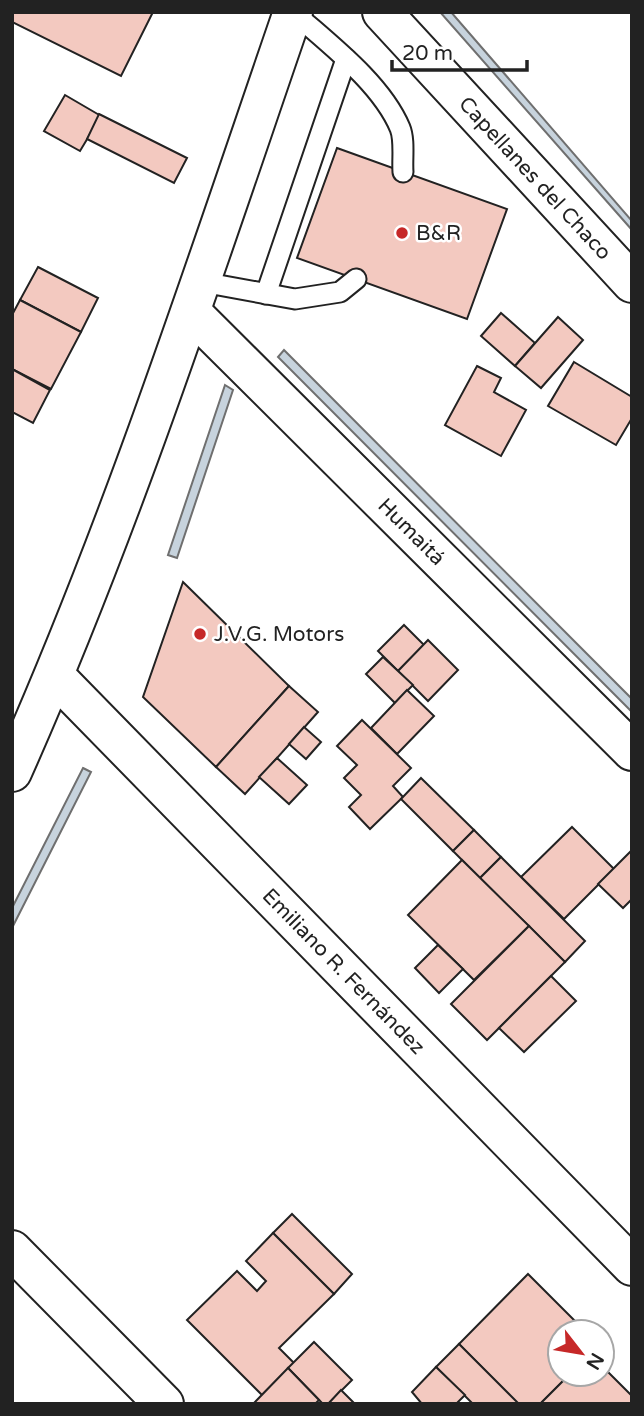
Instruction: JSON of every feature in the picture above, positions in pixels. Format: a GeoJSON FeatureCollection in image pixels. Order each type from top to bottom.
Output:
{"type":"FeatureCollection","features":[{"type":"Feature","properties":{"kind":"street"},"geometry":{"type":"LineString","coordinates":[[12,772],[55,676],[197,297],[293,12]]}},
{"type":"Feature","properties":{"kind":"street","name":"Capellanes del Chaco"},"geometry":{"type":"LineString","coordinates":[[382,12],[627,269]]}},
{"type":"Feature","properties":{"kind":"street","name":"Humaitá"},"geometry":{"type":"LineString","coordinates":[[197,297],[632,751]]}},
{"type":"Feature","properties":{"kind":"street","name":"Emiliano R. Fernández"},"geometry":{"type":"LineString","coordinates":[[55,676],[632,1266]]}},
{"type":"Feature","properties":{"kind":"street"},"geometry":{"type":"LineString","coordinates":[[12,1250],[164,1404]]}},
{"type":"Feature","properties":{"kind":"lane"},"geometry":{"type":"LineString","coordinates":[[293,12],[346,60],[383,100],[401,130],[403,172]]}},
{"type":"Feature","properties":{"kind":"lane"},"geometry":{"type":"LineString","coordinates":[[266,294],[346,60]]}},
{"type":"Feature","properties":{"kind":"lane"},"geometry":{"type":"LineString","coordinates":[[197,297],[266,294],[295,299],[340,292],[356,279]]}},
{"type":"Feature","properties":{"kind":"shaded area"},"geometry":{"type":"Polygon","coordinates":[[[440,12],[451,12],[632,221],[632,230],[440,12]]]}},
{"type":"Feature","properties":{"kind":"shaded area"},"geometry":{"type":"Polygon","coordinates":[[[284,350],[632,699],[632,712],[278,357],[284,350]]]}},
{"type":"Feature","properties":{"kind":"shaded area"},"geometry":{"type":"Polygon","coordinates":[[[225,385],[233,390],[177,558],[168,555],[225,385]]]}},
{"type":"Feature","properties":{"kind":"shaded area"},"geometry":{"type":"Polygon","coordinates":[[[83,768],[91,772],[12,928],[12,908],[83,768]]]}},
{"type":"Feature","properties":{"kind":"building"},"geometry":{"type":"Polygon","coordinates":[[[12,12],[153,12],[121,76],[12,22],[12,12]]]}},
{"type":"Feature","properties":{"kind":"building"},"geometry":{"type":"Polygon","coordinates":[[[65,95],[101,116],[80,151],[44,131],[65,95]]]}},
{"type":"Feature","properties":{"kind":"building"},"geometry":{"type":"Polygon","coordinates":[[[99,114],[187,158],[174,183],[87,139],[99,114]]]}},
{"type":"Feature","properties":{"kind":"building","name":"B&R"},"geometry":{"type":"Polygon","coordinates":[[[337,148],[507,209],[467,319],[297,258],[337,148]]]}},
{"type":"Feature","properties":{"kind":"building"},"geometry":{"type":"Polygon","coordinates":[[[38,267],[98,298],[81,332],[20,300],[38,267]]]}},
{"type":"Feature","properties":{"kind":"building"},"geometry":{"type":"Polygon","coordinates":[[[20,300],[81,332],[51,389],[12,369],[12,315],[20,300]]]}},
{"type":"Feature","properties":{"kind":"building"},"geometry":{"type":"Polygon","coordinates":[[[501,313],[535,343],[515,366],[481,336],[501,313]]]}},
{"type":"Feature","properties":{"kind":"building"},"geometry":{"type":"Polygon","coordinates":[[[558,317],[583,340],[541,388],[515,366],[558,317]]]}},
{"type":"Feature","properties":{"kind":"building"},"geometry":{"type":"Polygon","coordinates":[[[574,362],[632,397],[632,418],[616,445],[548,406],[574,362]]]}},
{"type":"Feature","properties":{"kind":"building"},"geometry":{"type":"Polygon","coordinates":[[[477,366],[501,378],[494,392],[526,410],[501,456],[445,425],[477,366]]]}},
{"type":"Feature","properties":{"kind":"building"},"geometry":{"type":"Polygon","coordinates":[[[12,369],[50,390],[33,423],[12,412],[12,369]]]}},
{"type":"Feature","properties":{"kind":"building","name":"J.V.G. Motors"},"geometry":{"type":"Polygon","coordinates":[[[183,582],[289,686],[216,767],[143,697],[183,582]]]}},
{"type":"Feature","properties":{"kind":"building"},"geometry":{"type":"Polygon","coordinates":[[[404,625],[424,645],[398,671],[378,651],[404,625]]]}},
{"type":"Feature","properties":{"kind":"building"},"geometry":{"type":"Polygon","coordinates":[[[428,640],[458,670],[428,701],[398,671],[428,640]]]}},
{"type":"Feature","properties":{"kind":"building"},"geometry":{"type":"Polygon","coordinates":[[[383,657],[413,685],[395,703],[366,674],[383,657]]]}},
{"type":"Feature","properties":{"kind":"building"},"geometry":{"type":"Polygon","coordinates":[[[289,686],[318,712],[245,794],[216,767],[289,686]]]}},
{"type":"Feature","properties":{"kind":"building"},"geometry":{"type":"Polygon","coordinates":[[[407,690],[434,716],[397,754],[371,728],[407,690]]]}},
{"type":"Feature","properties":{"kind":"building"},"geometry":{"type":"Polygon","coordinates":[[[362,720],[411,768],[393,786],[403,797],[370,829],[349,807],[361,795],[344,778],[357,765],[337,746],[362,720]]]}},
{"type":"Feature","properties":{"kind":"building"},"geometry":{"type":"Polygon","coordinates":[[[304,727],[321,742],[306,759],[289,744],[304,727]]]}},
{"type":"Feature","properties":{"kind":"building"},"geometry":{"type":"Polygon","coordinates":[[[277,758],[307,785],[289,804],[259,777],[277,758]]]}},
{"type":"Feature","properties":{"kind":"building"},"geometry":{"type":"Polygon","coordinates":[[[421,778],[474,830],[453,851],[401,799],[421,778]]]}},
{"type":"Feature","properties":{"kind":"building"},"geometry":{"type":"Polygon","coordinates":[[[572,827],[614,869],[564,919],[521,877],[572,827]]]}},
{"type":"Feature","properties":{"kind":"building"},"geometry":{"type":"Polygon","coordinates":[[[474,830],[501,857],[480,878],[453,851],[474,830]]]}},
{"type":"Feature","properties":{"kind":"building"},"geometry":{"type":"Polygon","coordinates":[[[632,850],[632,899],[623,908],[598,884],[632,850]]]}},
{"type":"Feature","properties":{"kind":"building"},"geometry":{"type":"Polygon","coordinates":[[[501,857],[585,941],[565,962],[480,878],[501,857]]]}},
{"type":"Feature","properties":{"kind":"building"},"geometry":{"type":"Polygon","coordinates":[[[462,860],[529,926],[474,980],[408,915],[462,860]]]}},
{"type":"Feature","properties":{"kind":"building"},"geometry":{"type":"Polygon","coordinates":[[[529,926],[565,962],[487,1040],[451,1004],[529,926]]]}},
{"type":"Feature","properties":{"kind":"building"},"geometry":{"type":"Polygon","coordinates":[[[438,945],[463,969],[439,993],[415,968],[438,945]]]}},
{"type":"Feature","properties":{"kind":"building"},"geometry":{"type":"Polygon","coordinates":[[[551,976],[576,1001],[524,1052],[499,1028],[551,976]]]}},
{"type":"Feature","properties":{"kind":"building"},"geometry":{"type":"Polygon","coordinates":[[[292,1214],[352,1274],[334,1294],[273,1233],[292,1214]]]}},
{"type":"Feature","properties":{"kind":"building"},"geometry":{"type":"Polygon","coordinates":[[[273,1233],[334,1294],[279,1348],[294,1363],[262,1395],[187,1320],[237,1271],[257,1291],[266,1281],[246,1261],[273,1233]]]}},
{"type":"Feature","properties":{"kind":"building"},"geometry":{"type":"Polygon","coordinates":[[[528,1274],[572,1318],[546,1318],[546,1388],[556,1388],[540,1404],[518,1404],[459,1344],[528,1274]]]}},
{"type":"Feature","properties":{"kind":"building"},"geometry":{"type":"Polygon","coordinates":[[[314,1342],[352,1380],[328,1404],[323,1404],[288,1368],[314,1342]]]}},
{"type":"Feature","properties":{"kind":"building"},"geometry":{"type":"Polygon","coordinates":[[[459,1344],[517,1402],[515,1404],[473,1404],[436,1367],[459,1344]]]}},
{"type":"Feature","properties":{"kind":"building"},"geometry":{"type":"Polygon","coordinates":[[[436,1367],[465,1395],[456,1404],[422,1404],[412,1392],[436,1367]]]}},
{"type":"Feature","properties":{"kind":"building"},"geometry":{"type":"Polygon","coordinates":[[[288,1368],[319,1400],[315,1404],[253,1404],[288,1368]]]}},
{"type":"Feature","properties":{"kind":"building"},"geometry":{"type":"Polygon","coordinates":[[[616,1380],[632,1396],[632,1404],[540,1404],[556,1388],[616,1388],[616,1380]]]}},
{"type":"Feature","properties":{"kind":"building"},"geometry":{"type":"Polygon","coordinates":[[[341,1390],[355,1404],[328,1404],[341,1390]]]}},
{"type":"Feature","properties":{"kind":"place","name":"B&R"},"geometry":{"type":"Point","coordinates":[402,233]}},
{"type":"Feature","properties":{"kind":"place","name":"J.V.G. Motors"},"geometry":{"type":"Point","coordinates":[200,634]}}]}
